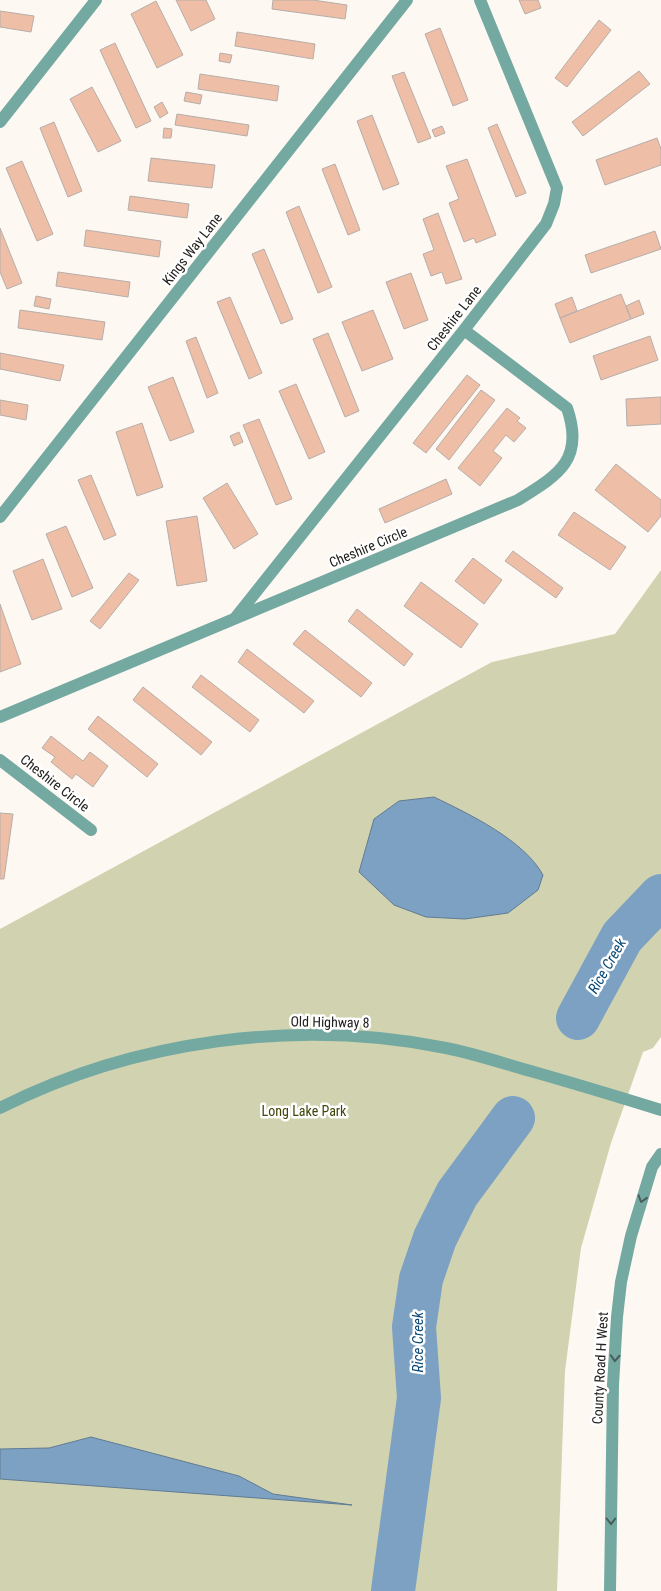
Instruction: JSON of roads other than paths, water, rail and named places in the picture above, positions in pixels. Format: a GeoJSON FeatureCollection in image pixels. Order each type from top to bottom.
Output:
{"type":"FeatureCollection","features":[{"type":"Feature","properties":{"kind":"street"},"geometry":{"type":"LineString","coordinates":[[0,122],[96,0]]}},
{"type":"Feature","properties":{"kind":"street","name":"Kings Way Lane"},"geometry":{"type":"LineString","coordinates":[[0,516],[407,0]]}},
{"type":"Feature","properties":{"kind":"street","name":"Cheshire Lane"},"geometry":{"type":"LineString","coordinates":[[235,619],[546,224],[554,204],[557,188],[480,0]]}},
{"type":"Feature","properties":{"kind":"street","name":"Cheshire Circle"},"geometry":{"type":"LineString","coordinates":[[0,717],[518,500],[553,478],[572,452],[573,424],[567,408],[464,330]]}},
{"type":"Feature","properties":{"kind":"street","name":"Cheshire Circle"},"geometry":{"type":"LineString","coordinates":[[0,760],[91,830]]}},
{"type":"Feature","properties":{"kind":"street","name":"Old Highway 8"},"geometry":{"type":"LineString","coordinates":[[0,1108],[72,1078],[162,1050],[248,1037],[362,1036],[447,1048],[661,1110]]}},
{"type":"Feature","properties":{"kind":"street","name":"County Road H West"},"geometry":{"type":"LineString","coordinates":[[610,1591],[616,1317],[631,1236],[652,1167],[661,1154]]}},
{"type":"Feature","properties":{"kind":"water"},"geometry":{"type":"Polygon","coordinates":[[[434,797],[479,820],[523,850],[543,875],[538,890],[508,913],[465,919],[426,917],[394,905],[359,872],[374,819],[399,801],[434,797]]]}},
{"type":"Feature","properties":{"kind":"water"},"geometry":{"type":"Polygon","coordinates":[[[91,1437],[239,1476],[273,1494],[352,1505],[0,1479],[0,1449],[49,1448],[91,1437]]]}},
{"type":"Feature","properties":{"kind":"waterway","name":"Rice Creek"},"geometry":{"type":"LineString","coordinates":[[578,1018],[622,937],[661,896]]}},
{"type":"Feature","properties":{"kind":"waterway","name":"Rice Creek"},"geometry":{"type":"LineString","coordinates":[[393,1591],[419,1398],[414,1327],[421,1279],[435,1238],[457,1194],[513,1118]]}},
{"type":"Feature","properties":{"kind":"park label","name":"Long Lake Park"},"geometry":{"type":"Point","coordinates":[304,1111]}}]}
